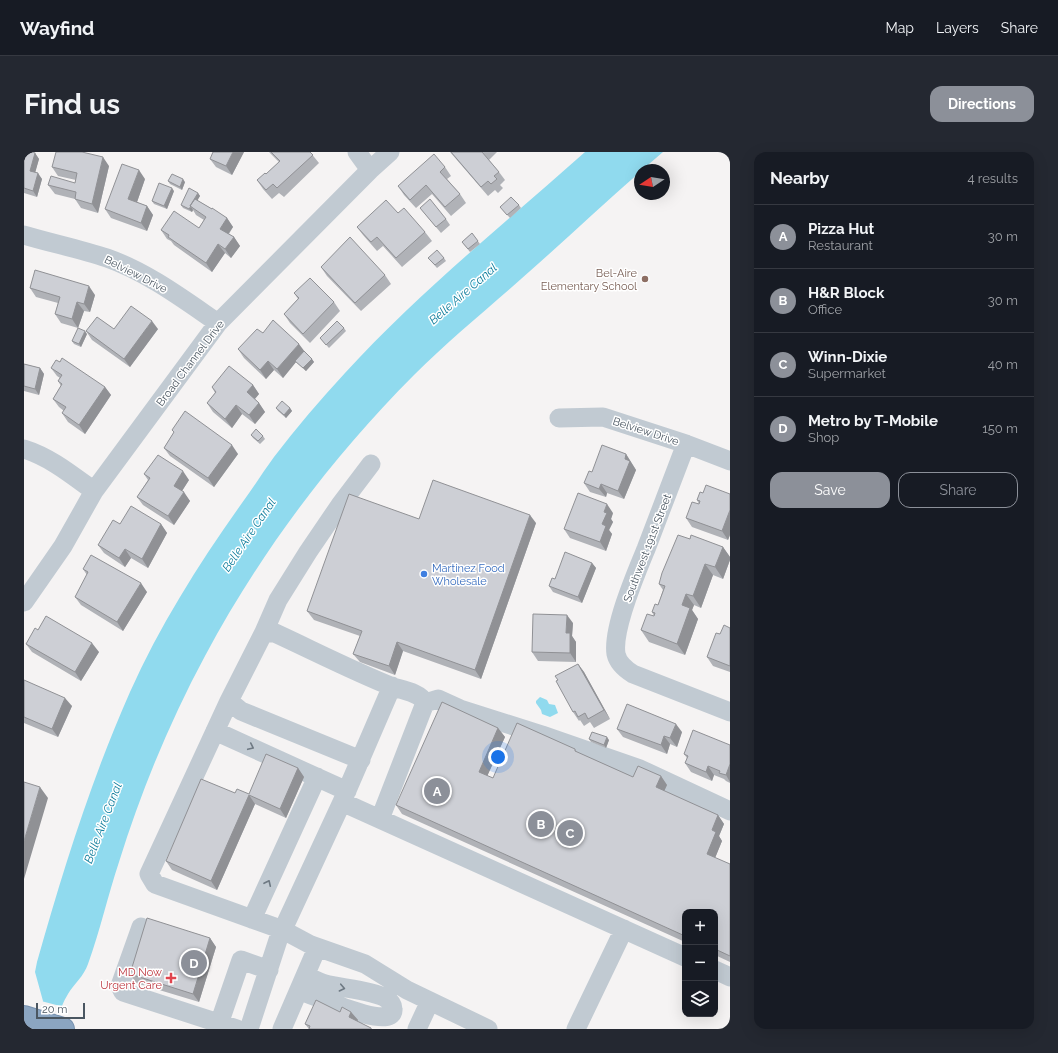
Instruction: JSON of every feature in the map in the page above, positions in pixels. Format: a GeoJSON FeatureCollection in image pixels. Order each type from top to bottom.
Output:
{"type":"FeatureCollection","features":[{"type":"Feature","properties":{"kind":"highway"},"geometry":{"type":"LineString","coordinates":[[24,1018],[63,1029]]}},
{"type":"Feature","properties":{"kind":"street"},"geometry":{"type":"LineString","coordinates":[[357,152],[370,170]]}},
{"type":"Feature","properties":{"kind":"street","name":"Broad Channel Drive"},"geometry":{"type":"LineString","coordinates":[[24,602],[63,546],[94,491],[218,323],[370,170],[390,152]]}},
{"type":"Feature","properties":{"kind":"street","name":"Belview Drive"},"geometry":{"type":"LineString","coordinates":[[24,235],[107,258],[121,264],[162,286],[218,323]]}},
{"type":"Feature","properties":{"kind":"street","name":"Belview Drive"},"geometry":{"type":"LineString","coordinates":[[559,418],[603,418],[686,444],[730,461]]}},
{"type":"Feature","properties":{"kind":"street","name":"Southwest 191st Street"},"geometry":{"type":"LineString","coordinates":[[686,444],[630,590],[618,628],[616,654],[622,666],[633,674],[730,712]]}},
{"type":"Feature","properties":{"kind":"street"},"geometry":{"type":"LineString","coordinates":[[24,450],[35,453],[50,461],[94,491]]}},
{"type":"Feature","properties":{"kind":"street"},"geometry":{"type":"LineString","coordinates":[[372,464],[340,505],[278,600],[264,632],[215,730],[149,874],[155,884],[283,930],[318,948],[365,964],[406,990],[480,1027]]}},
{"type":"Feature","properties":{"kind":"street"},"geometry":{"type":"LineString","coordinates":[[264,632],[275,633],[392,686],[418,696],[424,700],[425,703]]}},
{"type":"Feature","properties":{"kind":"street"},"geometry":{"type":"LineString","coordinates":[[249,1029],[283,930],[345,797],[392,686]]}},
{"type":"Feature","properties":{"kind":"street"},"geometry":{"type":"LineString","coordinates":[[425,703],[438,699],[460,709],[542,735],[632,767],[730,811]]}},
{"type":"Feature","properties":{"kind":"street"},"geometry":{"type":"LineString","coordinates":[[229,701],[241,711],[361,760]]}},
{"type":"Feature","properties":{"kind":"street"},"geometry":{"type":"LineString","coordinates":[[380,819],[425,703]]}},
{"type":"Feature","properties":{"kind":"street"},"geometry":{"type":"LineString","coordinates":[[215,730],[318,777],[345,797],[380,819],[682,955]]}},
{"type":"Feature","properties":{"kind":"street"},"geometry":{"type":"LineString","coordinates":[[252,919],[318,777]]}},
{"type":"Feature","properties":{"kind":"street"},"geometry":{"type":"LineString","coordinates":[[141,927],[120,986],[123,992],[228,1026],[241,960],[269,970]]}},
{"type":"Feature","properties":{"kind":"street"},"geometry":{"type":"LineString","coordinates":[[576,1029],[624,929]]}},
{"type":"Feature","properties":{"kind":"street"},"geometry":{"type":"LineString","coordinates":[[282,1029],[318,948]]}},
{"type":"Feature","properties":{"kind":"street"},"geometry":{"type":"LineString","coordinates":[[718,971],[730,977]]}},
{"type":"Feature","properties":{"kind":"street"},"geometry":{"type":"LineString","coordinates":[[302,983],[324,984],[382,996],[391,1002],[393,1008],[391,1017],[389,1021],[378,1023],[361,1019],[325,1000],[302,983]]}},
{"type":"Feature","properties":{"kind":"street"},"geometry":{"type":"LineString","coordinates":[[393,1008],[419,1024],[430,1001]]}},
{"type":"Feature","properties":{"kind":"water","name":"Belle Aire Canal"},"geometry":{"type":"Polygon","coordinates":[[[585,152],[663,152],[649,164],[634,164],[634,177],[427,362],[354,439],[299,508],[249,580],[226,618],[192,681],[168,731],[128,835],[86,968],[70,990],[54,1029],[34,1029],[43,1001],[35,972],[57,893],[90,792],[103,758],[130,692],[154,642],[196,571],[226,525],[274,457],[308,414],[373,343],[493,232],[585,152]]]}},
{"type":"Feature","properties":{"kind":"water"},"geometry":{"type":"Polygon","coordinates":[[[540,697],[547,700],[549,704],[555,705],[558,713],[550,717],[542,714],[536,703],[540,697]]]}},
{"type":"Feature","properties":{"kind":"pier"},"geometry":{"type":"Polygon","coordinates":[[[41,1001],[64,1007],[56,1029],[32,1029],[41,1001]]]}},
{"type":"Feature","properties":{"kind":"building"},"geometry":{"type":"Polygon","coordinates":[[[24,152],[35,153],[30,171],[38,173],[33,191],[24,188],[24,152]]]}},
{"type":"Feature","properties":{"kind":"building"},"geometry":{"type":"Polygon","coordinates":[[[56,152],[82,152],[103,157],[92,204],[75,199],[76,192],[48,185],[51,176],[75,183],[77,173],[52,167],[56,152]]]}},
{"type":"Feature","properties":{"kind":"building"},"geometry":{"type":"Polygon","coordinates":[[[213,152],[233,152],[226,166],[210,159],[213,152]]]}},
{"type":"Feature","properties":{"kind":"building"},"geometry":{"type":"Polygon","coordinates":[[[271,152],[310,152],[313,155],[277,188],[273,184],[266,190],[257,180],[280,161],[271,152]]]}},
{"type":"Feature","properties":{"kind":"building"},"geometry":{"type":"Polygon","coordinates":[[[451,152],[482,152],[499,172],[494,176],[497,179],[491,184],[488,181],[481,187],[451,152]]]}},
{"type":"Feature","properties":{"kind":"building"},"geometry":{"type":"Polygon","coordinates":[[[434,154],[445,167],[440,172],[460,194],[445,207],[426,185],[410,200],[398,186],[434,154]]]}},
{"type":"Feature","properties":{"kind":"building"},"geometry":{"type":"Polygon","coordinates":[[[122,164],[139,170],[128,199],[147,206],[141,223],[105,209],[122,164]]]}},
{"type":"Feature","properties":{"kind":"building"},"geometry":{"type":"Polygon","coordinates":[[[172,174],[183,179],[180,187],[168,181],[172,174]]]}},
{"type":"Feature","properties":{"kind":"building"},"geometry":{"type":"Polygon","coordinates":[[[159,183],[172,188],[164,206],[152,201],[159,183]]]}},
{"type":"Feature","properties":{"kind":"building"},"geometry":{"type":"Polygon","coordinates":[[[189,188],[198,193],[189,209],[181,205],[189,188]]]}},
{"type":"Feature","properties":{"kind":"building"},"geometry":{"type":"Polygon","coordinates":[[[511,197],[519,205],[507,215],[500,207],[511,197]]]}},
{"type":"Feature","properties":{"kind":"building"},"geometry":{"type":"Polygon","coordinates":[[[195,199],[227,218],[220,229],[234,237],[225,249],[218,244],[206,263],[168,237],[169,235],[161,230],[174,211],[199,228],[206,217],[190,206],[195,199]]]}},
{"type":"Feature","properties":{"kind":"building"},"geometry":{"type":"Polygon","coordinates":[[[430,199],[446,219],[436,227],[420,208],[430,199]]]}},
{"type":"Feature","properties":{"kind":"building"},"geometry":{"type":"Polygon","coordinates":[[[386,200],[398,213],[404,208],[425,232],[396,258],[377,237],[371,242],[357,227],[386,200]]]}},
{"type":"Feature","properties":{"kind":"building"},"geometry":{"type":"Polygon","coordinates":[[[472,233],[478,241],[468,249],[462,242],[472,233]]]}},
{"type":"Feature","properties":{"kind":"building"},"geometry":{"type":"Polygon","coordinates":[[[350,237],[385,275],[355,303],[321,267],[350,237]]]}},
{"type":"Feature","properties":{"kind":"building"},"geometry":{"type":"Polygon","coordinates":[[[437,250],[444,258],[435,265],[428,258],[437,250]]]}},
{"type":"Feature","properties":{"kind":"building"},"geometry":{"type":"Polygon","coordinates":[[[35,270],[89,286],[84,304],[77,302],[72,319],[55,314],[60,297],[30,288],[35,270]]]}},
{"type":"Feature","properties":{"kind":"building"},"geometry":{"type":"Polygon","coordinates":[[[310,278],[334,302],[303,334],[284,314],[299,298],[294,293],[310,278]]]}},
{"type":"Feature","properties":{"kind":"building"},"geometry":{"type":"Polygon","coordinates":[[[131,306],[152,321],[124,359],[86,331],[97,317],[114,329],[131,306]]]}},
{"type":"Feature","properties":{"kind":"building"},"geometry":{"type":"Polygon","coordinates":[[[273,320],[299,344],[277,369],[268,361],[260,370],[238,349],[257,329],[263,333],[273,320]]]}},
{"type":"Feature","properties":{"kind":"building"},"geometry":{"type":"Polygon","coordinates":[[[337,321],[344,328],[326,345],[320,338],[337,321]]]}},
{"type":"Feature","properties":{"kind":"building"},"geometry":{"type":"Polygon","coordinates":[[[78,328],[85,331],[79,344],[72,341],[78,328]]]}},
{"type":"Feature","properties":{"kind":"building"},"geometry":{"type":"Polygon","coordinates":[[[304,351],[312,359],[303,368],[295,361],[304,351]]]}},
{"type":"Feature","properties":{"kind":"building"},"geometry":{"type":"Polygon","coordinates":[[[62,358],[105,387],[79,425],[62,413],[66,407],[53,399],[62,384],[58,381],[62,375],[51,368],[56,360],[60,362],[62,358]]]}},
{"type":"Feature","properties":{"kind":"building"},"geometry":{"type":"Polygon","coordinates":[[[24,364],[40,368],[35,389],[24,386],[24,364]]]}},
{"type":"Feature","properties":{"kind":"building"},"geometry":{"type":"Polygon","coordinates":[[[229,366],[253,385],[247,392],[259,403],[249,415],[236,405],[225,419],[207,403],[216,392],[212,387],[229,366]]]}},
{"type":"Feature","properties":{"kind":"building"},"geometry":{"type":"Polygon","coordinates":[[[282,401],[290,408],[284,415],[276,408],[282,401]]]}},
{"type":"Feature","properties":{"kind":"building"},"geometry":{"type":"Polygon","coordinates":[[[185,411],[232,445],[208,478],[164,448],[174,432],[172,430],[185,411]]]}},
{"type":"Feature","properties":{"kind":"building"},"geometry":{"type":"Polygon","coordinates":[[[256,429],[263,436],[258,441],[251,435],[256,429]]]}},
{"type":"Feature","properties":{"kind":"building"},"geometry":{"type":"Polygon","coordinates":[[[602,445],[626,454],[625,459],[630,461],[618,491],[601,484],[599,489],[584,483],[589,471],[592,472],[602,445]]]}},
{"type":"Feature","properties":{"kind":"building"},"geometry":{"type":"Polygon","coordinates":[[[158,455],[183,471],[174,486],[184,492],[168,516],[137,497],[150,478],[144,474],[158,455]]]}},
{"type":"Feature","properties":{"kind":"building","name":"Martinez Food Wholesale"},"geometry":{"type":"Polygon","coordinates":[[[433,480],[530,515],[475,670],[397,642],[389,666],[353,654],[362,631],[307,611],[349,494],[419,519],[433,480]]]}},
{"type":"Feature","properties":{"kind":"building"},"geometry":{"type":"Polygon","coordinates":[[[706,485],[730,494],[730,510],[722,531],[686,518],[692,502],[699,504],[700,501],[697,500],[700,492],[703,493],[706,485]]]}},
{"type":"Feature","properties":{"kind":"building"},"geometry":{"type":"Polygon","coordinates":[[[578,493],[607,504],[604,512],[607,513],[602,524],[606,526],[600,542],[564,529],[578,493]]]}},
{"type":"Feature","properties":{"kind":"building"},"geometry":{"type":"Polygon","coordinates":[[[131,506],[161,524],[142,559],[125,549],[119,558],[98,545],[113,520],[120,524],[131,506]]]}},
{"type":"Feature","properties":{"kind":"building"},"geometry":{"type":"Polygon","coordinates":[[[678,535],[690,539],[691,535],[723,547],[715,567],[705,564],[693,596],[686,594],[682,605],[690,608],[677,644],[641,630],[647,614],[654,616],[655,613],[652,612],[655,604],[658,605],[665,586],[659,584],[662,573],[678,535]]]}},
{"type":"Feature","properties":{"kind":"building"},"geometry":{"type":"Polygon","coordinates":[[[565,552],[592,563],[578,597],[549,586],[552,578],[555,579],[565,552]]]}},
{"type":"Feature","properties":{"kind":"building"},"geometry":{"type":"Polygon","coordinates":[[[91,555],[141,583],[117,622],[75,597],[88,572],[83,569],[91,555]]]}},
{"type":"Feature","properties":{"kind":"building"},"geometry":{"type":"Polygon","coordinates":[[[533,614],[567,615],[566,633],[570,633],[570,653],[532,652],[533,614]]]}},
{"type":"Feature","properties":{"kind":"building"},"geometry":{"type":"Polygon","coordinates":[[[46,616],[92,643],[75,672],[26,644],[35,628],[38,630],[46,616]]]}},
{"type":"Feature","properties":{"kind":"building"},"geometry":{"type":"Polygon","coordinates":[[[724,625],[730,628],[730,666],[707,657],[716,633],[720,634],[724,625]]]}},
{"type":"Feature","properties":{"kind":"building"},"geometry":{"type":"Polygon","coordinates":[[[578,664],[604,710],[588,719],[585,713],[578,717],[575,711],[573,712],[556,681],[558,680],[555,676],[578,664]]]}},
{"type":"Feature","properties":{"kind":"building"},"geometry":{"type":"Polygon","coordinates":[[[24,680],[65,698],[52,729],[24,717],[24,680]]]}},
{"type":"Feature","properties":{"kind":"building"},"geometry":{"type":"Polygon","coordinates":[[[442,702],[498,728],[479,772],[493,778],[517,723],[633,777],[638,766],[661,776],[656,787],[718,815],[712,830],[716,832],[707,854],[730,864],[730,956],[718,950],[718,909],[682,909],[682,935],[396,805],[442,702]]]}},
{"type":"Feature","properties":{"kind":"building"},"geometry":{"type":"Polygon","coordinates":[[[627,704],[676,724],[670,738],[664,736],[661,745],[617,729],[627,704]]]}},
{"type":"Feature","properties":{"kind":"building"},"geometry":{"type":"Polygon","coordinates":[[[693,730],[730,745],[730,764],[726,775],[719,773],[720,771],[708,766],[706,772],[685,763],[688,756],[684,754],[693,730]]]}},
{"type":"Feature","properties":{"kind":"building"},"geometry":{"type":"Polygon","coordinates":[[[592,732],[607,737],[604,745],[589,739],[592,732]]]}},
{"type":"Feature","properties":{"kind":"building"},"geometry":{"type":"Polygon","coordinates":[[[266,754],[298,768],[280,809],[249,795],[211,881],[166,861],[201,779],[235,793],[237,789],[249,794],[266,754]]]}},
{"type":"Feature","properties":{"kind":"building"},"geometry":{"type":"Polygon","coordinates":[[[24,782],[40,787],[24,841],[24,782]]]}},
{"type":"Feature","properties":{"kind":"building"},"geometry":{"type":"Polygon","coordinates":[[[147,918],[210,938],[193,994],[130,974],[147,918]]]}},
{"type":"Feature","properties":{"kind":"building"},"geometry":{"type":"Polygon","coordinates":[[[316,1000],[340,1012],[342,1007],[351,1012],[349,1017],[371,1029],[309,1029],[310,1026],[305,1024],[316,1000]]]}},
{"type":"Feature","properties":{"kind":"place","name":"Bel-Aire Elementary School"},"geometry":{"type":"Point","coordinates":[645,279]}},
{"type":"Feature","properties":{"kind":"place","name":"Martinez Food Wholesale"},"geometry":{"type":"Point","coordinates":[424,574]}},
{"type":"Feature","properties":{"kind":"place","name":"Pizza Hut"},"geometry":{"type":"Point","coordinates":[437,791]}},
{"type":"Feature","properties":{"kind":"place","name":"H&R Block"},"geometry":{"type":"Point","coordinates":[541,824]}},
{"type":"Feature","properties":{"kind":"place","name":"Winn-Dixie"},"geometry":{"type":"Point","coordinates":[570,833]}},
{"type":"Feature","properties":{"kind":"place","name":"Metro by T-Mobile"},"geometry":{"type":"Point","coordinates":[194,963]}},
{"type":"Feature","properties":{"kind":"place","name":"MD Now Urgent Care"},"geometry":{"type":"Point","coordinates":[171,978]}}]}
